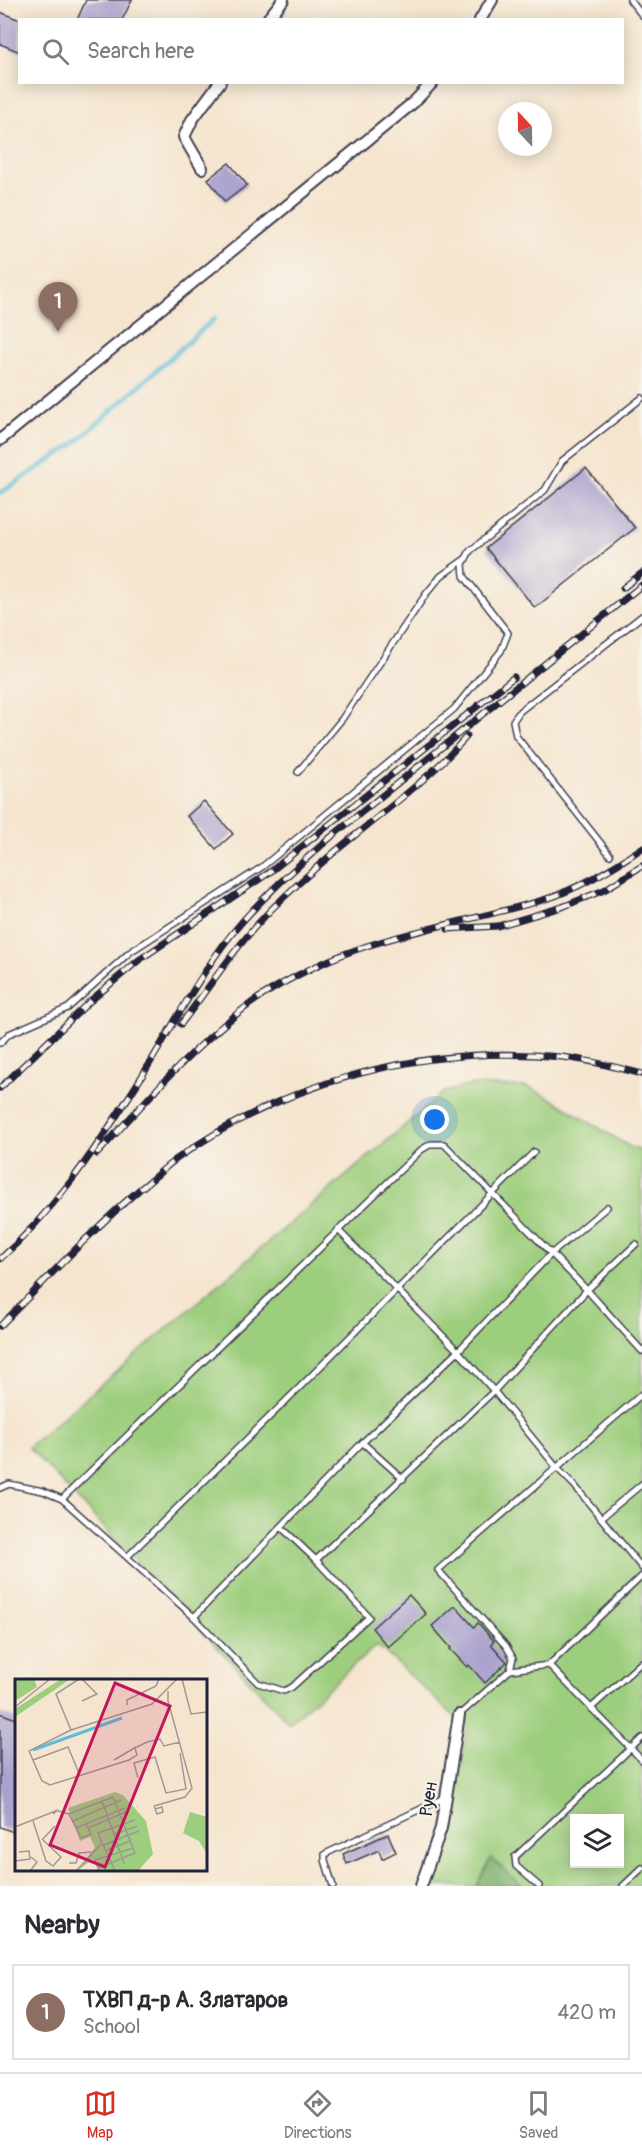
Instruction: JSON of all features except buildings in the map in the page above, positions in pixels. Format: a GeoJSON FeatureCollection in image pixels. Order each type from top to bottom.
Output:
{"type":"FeatureCollection","features":[{"type":"Feature","properties":{"kind":"street"},"geometry":{"type":"LineString","coordinates":[[269,18],[283,0]]}},
{"type":"Feature","properties":{"kind":"street"},"geometry":{"type":"LineString","coordinates":[[481,18],[492,0]]}},
{"type":"Feature","properties":{"kind":"street"},"geometry":{"type":"LineString","coordinates":[[202,168],[184,137],[192,120],[219,84]]}},
{"type":"Feature","properties":{"kind":"street"},"geometry":{"type":"LineString","coordinates":[[0,440],[414,102],[431,84]]}},
{"type":"Feature","properties":{"kind":"street","name":"Руен"},"geometry":{"type":"LineString","coordinates":[[421,1886],[441,1828],[459,1715]]}},
{"type":"Feature","properties":{"kind":"lane"},"geometry":{"type":"LineString","coordinates":[[630,0],[642,15]]}},
{"type":"Feature","properties":{"kind":"lane"},"geometry":{"type":"LineString","coordinates":[[0,1042],[9,1034],[68,1008],[130,952],[262,867],[454,709],[501,651],[508,633],[464,576],[463,564],[470,551],[545,490],[562,461],[642,398]]}},
{"type":"Feature","properties":{"kind":"lane"},"geometry":{"type":"LineString","coordinates":[[298,772],[342,719],[426,594],[441,576],[467,558]]}},
{"type":"Feature","properties":{"kind":"lane"},"geometry":{"type":"LineString","coordinates":[[610,855],[516,736],[513,721],[520,711],[642,616]]}},
{"type":"Feature","properties":{"kind":"lane"},"geometry":{"type":"LineString","coordinates":[[62,1499],[421,1150],[431,1144],[444,1144],[491,1195],[587,1290],[642,1351]]}},
{"type":"Feature","properties":{"kind":"lane"},"geometry":{"type":"LineString","coordinates":[[128,1556],[534,1152]]}},
{"type":"Feature","properties":{"kind":"lane"},"geometry":{"type":"LineString","coordinates":[[194,1617],[551,1254],[607,1207]]}},
{"type":"Feature","properties":{"kind":"lane"},"geometry":{"type":"LineString","coordinates":[[338,1230],[398,1289],[494,1391],[642,1568]]}},
{"type":"Feature","properties":{"kind":"lane"},"geometry":{"type":"LineString","coordinates":[[316,1560],[494,1391],[587,1290],[636,1244]]}},
{"type":"Feature","properties":{"kind":"lane"},"geometry":{"type":"LineString","coordinates":[[510,1670],[513,1658],[506,1646],[438,1570],[642,1394]]}},
{"type":"Feature","properties":{"kind":"lane"},"geometry":{"type":"LineString","coordinates":[[363,1443],[403,1479]]}},
{"type":"Feature","properties":{"kind":"lane"},"geometry":{"type":"LineString","coordinates":[[0,1488],[9,1484],[43,1491],[62,1499],[194,1617],[258,1683],[284,1691],[292,1688],[369,1617],[316,1560],[281,1527]]}},
{"type":"Feature","properties":{"kind":"lane"},"geometry":{"type":"LineString","coordinates":[[601,1518],[642,1484]]}},
{"type":"Feature","properties":{"kind":"lane"},"geometry":{"type":"LineString","coordinates":[[459,1715],[510,1670],[549,1665],[642,1576]]}},
{"type":"Feature","properties":{"kind":"lane"},"geometry":{"type":"LineString","coordinates":[[591,1708],[642,1662]]}},
{"type":"Feature","properties":{"kind":"lane"},"geometry":{"type":"LineString","coordinates":[[549,1665],[642,1760]]}},
{"type":"Feature","properties":{"kind":"lane"},"geometry":{"type":"LineString","coordinates":[[539,1886],[516,1866],[515,1857],[642,1738]]}},
{"type":"Feature","properties":{"kind":"lane"},"geometry":{"type":"LineString","coordinates":[[333,1886],[325,1860],[326,1854],[446,1798]]}},
{"type":"Feature","properties":{"kind":"lane"},"geometry":{"type":"LineString","coordinates":[[623,1886],[642,1868]]}},
{"type":"Feature","properties":{"kind":"green space"},"geometry":{"type":"Polygon","coordinates":[[[471,1085],[528,1087],[630,1147],[642,1151],[642,1886],[522,1886],[491,1859],[477,1886],[431,1886],[452,1823],[467,1728],[377,1645],[289,1723],[28,1447],[444,1092],[471,1085]]]}},
{"type":"Feature","properties":{"kind":"green space"},"geometry":{"type":"Polygon","coordinates":[[[491,1858],[522,1886],[477,1886],[491,1858]]]}},
{"type":"Feature","properties":{"kind":"waterway"},"geometry":{"type":"LineString","coordinates":[[0,493],[73,445],[215,318]]}},
{"type":"Feature","properties":{"kind":"railway"},"geometry":{"type":"LineString","coordinates":[[623,588],[642,573]]}},
{"type":"Feature","properties":{"kind":"railway"},"geometry":{"type":"LineString","coordinates":[[0,1259],[37,1222],[71,1182],[116,1117],[211,962],[261,901],[331,837],[642,585]]}},
{"type":"Feature","properties":{"kind":"railway"},"geometry":{"type":"LineString","coordinates":[[0,1088],[89,1002],[139,960],[270,872],[514,677]]}},
{"type":"Feature","properties":{"kind":"railway"},"geometry":{"type":"LineString","coordinates":[[181,1024],[241,943],[268,913],[326,859],[427,776],[467,736]]}},
{"type":"Feature","properties":{"kind":"railway"},"geometry":{"type":"LineString","coordinates":[[97,1154],[203,1043],[254,1001],[297,975],[358,949],[546,899],[596,877],[642,848]]}},
{"type":"Feature","properties":{"kind":"railway"},"geometry":{"type":"LineString","coordinates":[[448,929],[498,926],[562,907],[604,890],[642,866]]}},
{"type":"Feature","properties":{"kind":"railway"},"geometry":{"type":"LineString","coordinates":[[0,1326],[104,1222],[175,1160],[218,1132],[263,1108],[311,1089],[359,1074],[409,1063],[459,1056],[511,1054],[562,1057],[642,1074]]}},
{"type":"Feature","properties":{"kind":"place","name":"ТХВП д-р А. Златаров"},"geometry":{"type":"Point","coordinates":[58,332]}}]}
